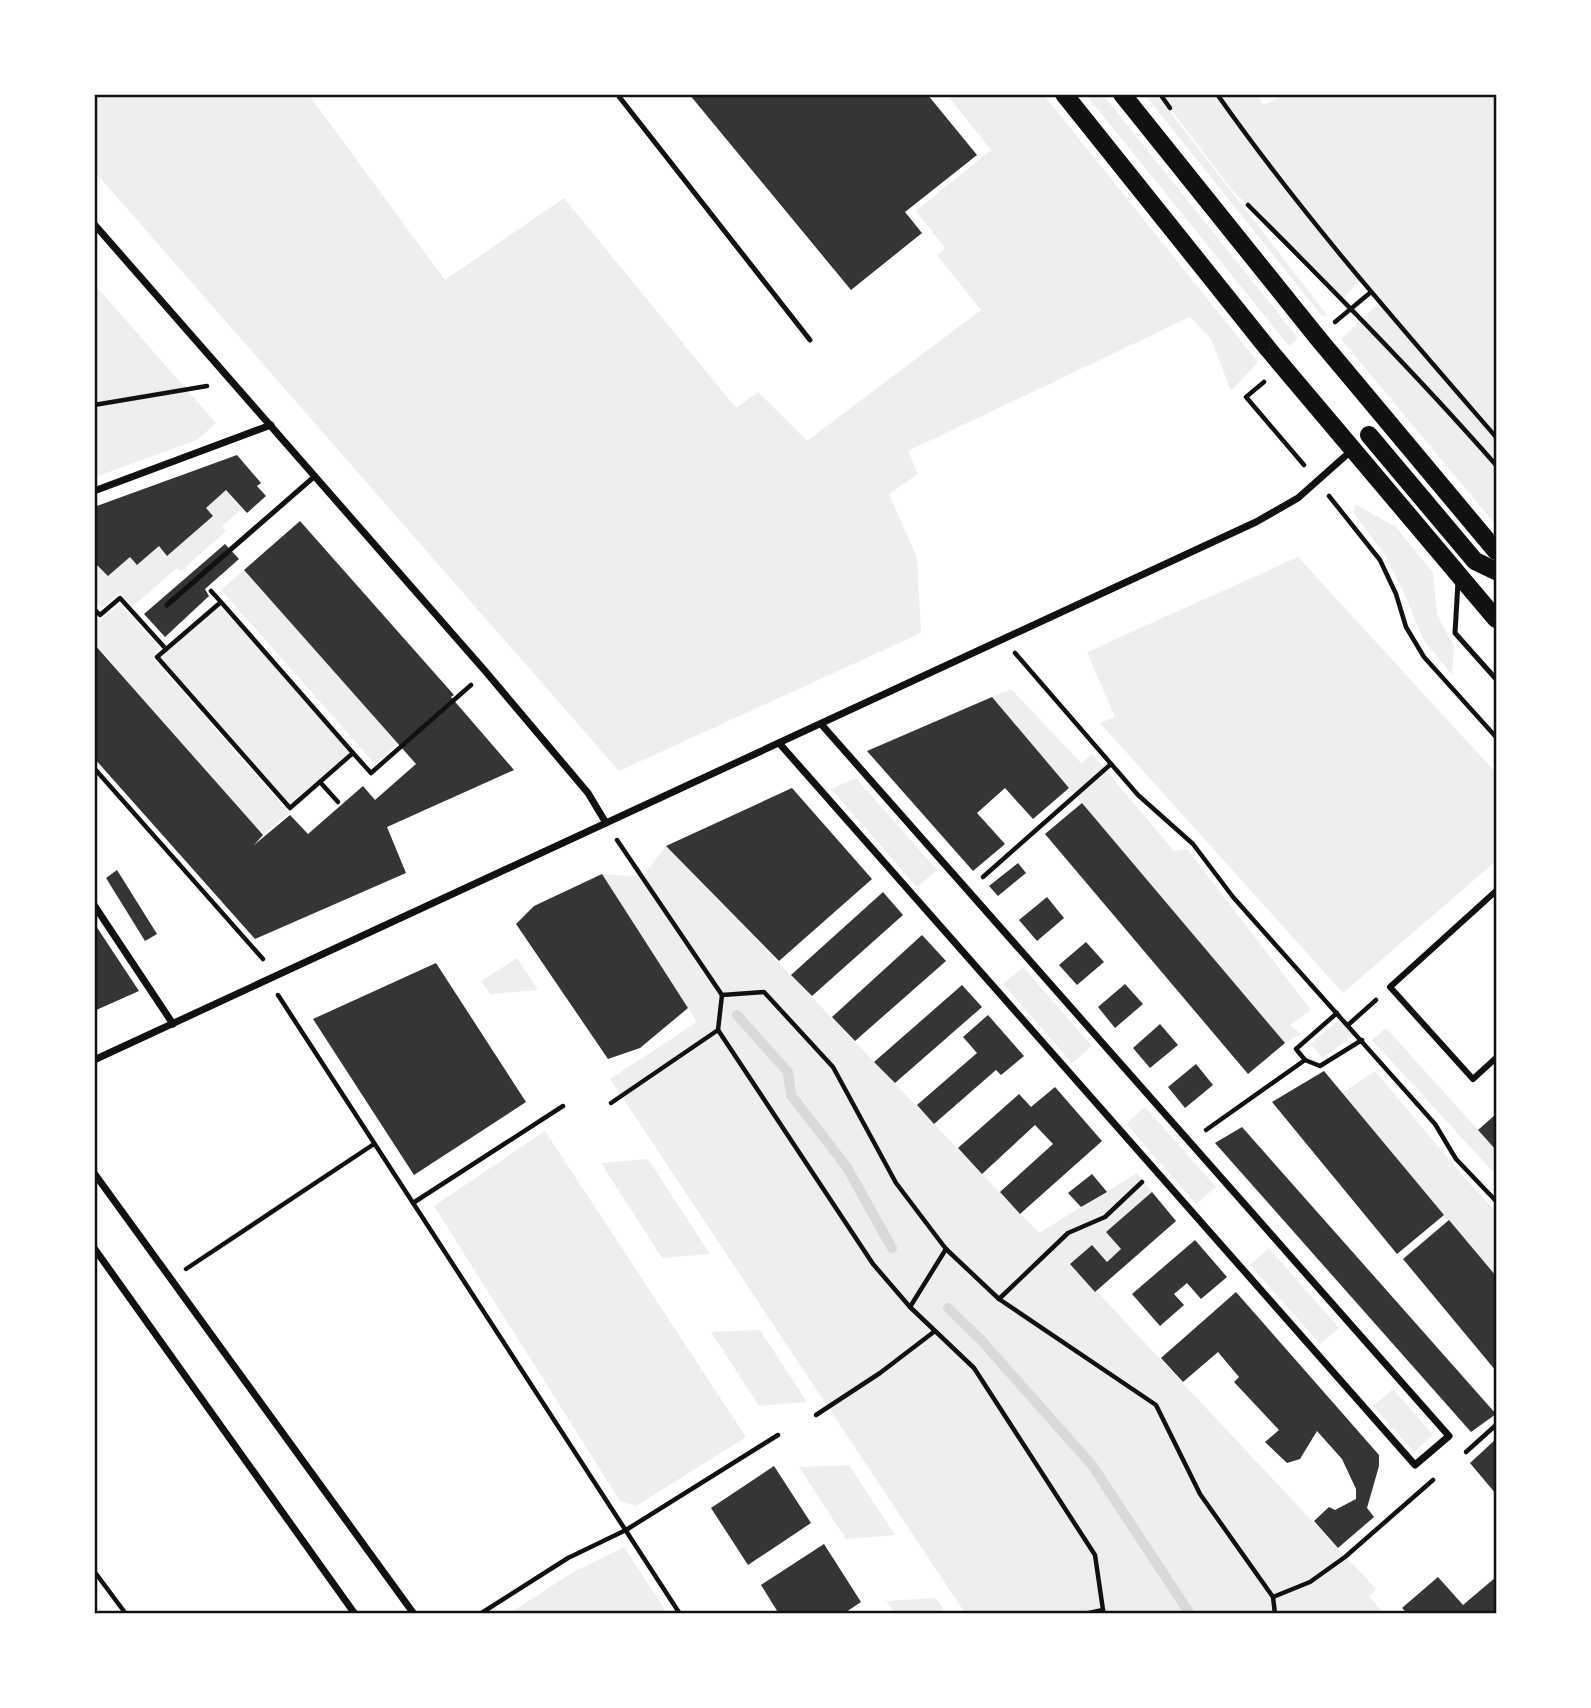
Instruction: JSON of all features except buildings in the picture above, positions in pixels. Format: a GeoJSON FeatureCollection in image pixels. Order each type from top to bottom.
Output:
{"type":"FeatureCollection","features":[{"type":"Feature","properties":{"kind":"main road"},"geometry":{"type":"LineString","coordinates":[[1064,94],[1269,351],[1496,619]]}},
{"type":"Feature","properties":{"kind":"main road"},"geometry":{"type":"LineString","coordinates":[[1122,94],[1317,337],[1496,551]]}},
{"type":"Feature","properties":{"kind":"main road"},"geometry":{"type":"LineString","coordinates":[[1352,449],[1386,421]]}},
{"type":"Feature","properties":{"kind":"main road"},"geometry":{"type":"LineString","coordinates":[[1370,435],[1475,561],[1496,571]]}},
{"type":"Feature","properties":{"kind":"street"},"geometry":{"type":"LineString","coordinates":[[94,224],[486,672],[588,793],[606,823]]}},
{"type":"Feature","properties":{"kind":"street"},"geometry":{"type":"LineString","coordinates":[[94,491],[271,425]]}},
{"type":"Feature","properties":{"kind":"street"},"geometry":{"type":"LineString","coordinates":[[94,1060],[1256,522],[1298,498],[1352,449]]}},
{"type":"Feature","properties":{"kind":"street"},"geometry":{"type":"LineString","coordinates":[[779,743],[1415,1465],[1449,1436],[821,724]]}},
{"type":"Feature","properties":{"kind":"street"},"geometry":{"type":"LineString","coordinates":[[1496,891],[1390,987],[1473,1079],[1496,1058]]}},
{"type":"Feature","properties":{"kind":"street"},"geometry":{"type":"LineString","coordinates":[[94,905],[173,1024]]}},
{"type":"Feature","properties":{"kind":"street"},"geometry":{"type":"LineString","coordinates":[[94,1173],[414,1614]]}},
{"type":"Feature","properties":{"kind":"street"},"geometry":{"type":"LineString","coordinates":[[94,1248],[355,1614]]}},
{"type":"Feature","properties":{"kind":"lane"},"geometry":{"type":"LineString","coordinates":[[617,94],[810,340]]}},
{"type":"Feature","properties":{"kind":"lane"},"geometry":{"type":"LineString","coordinates":[[167,605],[314,476]]}},
{"type":"Feature","properties":{"kind":"lane"},"geometry":{"type":"LineString","coordinates":[[1458,575],[1455,633],[1496,679]]}},
{"type":"Feature","properties":{"kind":"path"},"geometry":{"type":"LineString","coordinates":[[1160,94],[1172,110]]}},
{"type":"Feature","properties":{"kind":"path"},"geometry":{"type":"LineString","coordinates":[[1217,94],[1241,129],[1371,292],[1496,437]]}},
{"type":"Feature","properties":{"kind":"path"},"geometry":{"type":"LineString","coordinates":[[1243,201],[1351,308],[1449,411],[1496,465]]}},
{"type":"Feature","properties":{"kind":"path"},"geometry":{"type":"LineString","coordinates":[[1317,337],[1371,292]]}},
{"type":"Feature","properties":{"kind":"path"},"geometry":{"type":"LineString","coordinates":[[94,405],[233,381]]}},
{"type":"Feature","properties":{"kind":"path"},"geometry":{"type":"LineString","coordinates":[[1246,397],[1317,480],[1380,560],[1396,594],[1406,627],[1424,657],[1496,737]]}},
{"type":"Feature","properties":{"kind":"path"},"geometry":{"type":"LineString","coordinates":[[94,609],[100,615],[120,598],[166,649]]}},
{"type":"Feature","properties":{"kind":"path"},"geometry":{"type":"LineString","coordinates":[[353,753],[290,808],[157,657],[221,602],[371,773],[486,672]]}},
{"type":"Feature","properties":{"kind":"path"},"geometry":{"type":"LineString","coordinates":[[1003,639],[1138,795],[1193,845],[1233,897],[1435,1125],[1456,1159],[1496,1201]]}},
{"type":"Feature","properties":{"kind":"path"},"geometry":{"type":"LineString","coordinates":[[968,890],[1111,764]]}},
{"type":"Feature","properties":{"kind":"path"},"geometry":{"type":"LineString","coordinates":[[94,768],[277,976]]}},
{"type":"Feature","properties":{"kind":"path"},"geometry":{"type":"LineString","coordinates":[[320,782],[338,802]]}},
{"type":"Feature","properties":{"kind":"path"},"geometry":{"type":"LineString","coordinates":[[606,823],[722,995],[718,1030],[873,1264],[910,1307],[974,1368],[1095,1555],[1104,1612],[1084,1614]]}},
{"type":"Feature","properties":{"kind":"path"},"geometry":{"type":"LineString","coordinates":[[268,980],[680,1614]]}},
{"type":"Feature","properties":{"kind":"path"},"geometry":{"type":"LineString","coordinates":[[1348,1025],[1390,987]]}},
{"type":"Feature","properties":{"kind":"path"},"geometry":{"type":"LineString","coordinates":[[722,995],[764,992],[833,1067],[896,1183],[946,1249],[999,1299],[1156,1405],[1200,1494],[1273,1597],[1275,1614]]}},
{"type":"Feature","properties":{"kind":"path"},"geometry":{"type":"LineString","coordinates":[[1337,1013],[1296,1049],[1305,1060],[1320,1066],[1362,1041]]}},
{"type":"Feature","properties":{"kind":"path"},"geometry":{"type":"LineString","coordinates":[[611,1102],[718,1030]]}},
{"type":"Feature","properties":{"kind":"path"},"geometry":{"type":"LineString","coordinates":[[1189,1142],[1305,1060]]}},
{"type":"Feature","properties":{"kind":"path"},"geometry":{"type":"LineString","coordinates":[[413,1203],[563,1106]]}},
{"type":"Feature","properties":{"kind":"path"},"geometry":{"type":"LineString","coordinates":[[172,1279],[374,1144]]}},
{"type":"Feature","properties":{"kind":"path"},"geometry":{"type":"LineString","coordinates":[[999,1299],[1068,1233],[1105,1217],[1156,1170]]}},
{"type":"Feature","properties":{"kind":"path"},"geometry":{"type":"LineString","coordinates":[[910,1307],[946,1249]]}},
{"type":"Feature","properties":{"kind":"path"},"geometry":{"type":"LineString","coordinates":[[816,1415],[880,1373],[935,1331]]}},
{"type":"Feature","properties":{"kind":"path"},"geometry":{"type":"LineString","coordinates":[[1457,1460],[1496,1424]]}},
{"type":"Feature","properties":{"kind":"path"},"geometry":{"type":"LineString","coordinates":[[480,1614],[568,1558],[626,1530],[778,1435]]}},
{"type":"Feature","properties":{"kind":"path"},"geometry":{"type":"LineString","coordinates":[[1273,1597],[1310,1582],[1345,1557],[1437,1477]]}},
{"type":"Feature","properties":{"kind":"path"},"geometry":{"type":"LineString","coordinates":[[94,1571],[126,1614]]}},
{"type":"Feature","properties":{"kind":"shaded area"},"geometry":{"type":"Polygon","coordinates":[[[104,94],[309,95],[445,280],[564,198],[736,408],[758,392],[807,441],[981,310],[937,255],[945,248],[916,211],[991,150],[947,95],[1044,95],[1258,362],[1231,391],[1211,339],[1190,317],[908,451],[918,474],[889,494],[917,558],[921,633],[619,771],[95,172],[95,99],[104,94]]]}},
{"type":"Feature","properties":{"kind":"shaded area"},"geometry":{"type":"Polygon","coordinates":[[[1288,94],[1496,95],[1496,525],[1341,339],[1379,303],[1361,280],[1342,299],[1233,191],[1160,95],[1258,95],[1263,105],[1288,94]]]}},
{"type":"Feature","properties":{"kind":"shaded area"},"geometry":{"type":"Polygon","coordinates":[[[1086,95],[1103,95],[1298,338],[1289,346],[1086,95]]]}},
{"type":"Feature","properties":{"kind":"shaded area"},"geometry":{"type":"Polygon","coordinates":[[[1145,95],[1157,95],[1327,315],[1322,316],[1145,95]]]}},
{"type":"Feature","properties":{"kind":"shaded area"},"geometry":{"type":"Polygon","coordinates":[[[94,284],[216,423],[197,440],[95,477],[94,284]]]}},
{"type":"Feature","properties":{"kind":"shaded area"},"geometry":{"type":"Polygon","coordinates":[[[226,490],[242,509],[222,526],[226,531],[181,571],[177,568],[133,606],[121,592],[101,608],[95,601],[94,562],[108,576],[130,557],[138,565],[159,546],[168,555],[212,516],[206,508],[226,490]]]}},
{"type":"Feature","properties":{"kind":"shaded area"},"geometry":{"type":"Polygon","coordinates":[[[1355,504],[1396,527],[1433,573],[1437,615],[1454,646],[1452,675],[1423,639],[1385,555],[1354,513],[1355,504]]]}},
{"type":"Feature","properties":{"kind":"shaded area"},"geometry":{"type":"Polygon","coordinates":[[[1298,557],[1496,773],[1496,861],[1343,993],[1100,723],[1115,717],[1087,652],[1298,557]]]}},
{"type":"Feature","properties":{"kind":"shaded area"},"geometry":{"type":"Polygon","coordinates":[[[244,570],[398,744],[375,764],[221,590],[244,570]]]}},
{"type":"Feature","properties":{"kind":"shaded area"},"geometry":{"type":"Polygon","coordinates":[[[221,602],[353,753],[290,808],[157,657],[221,602]]]}},
{"type":"Feature","properties":{"kind":"shaded area"},"geometry":{"type":"Polygon","coordinates":[[[120,604],[160,649],[152,657],[289,813],[263,835],[95,644],[94,615],[100,621],[120,604]]]}},
{"type":"Feature","properties":{"kind":"shaded area"},"geometry":{"type":"Polygon","coordinates":[[[1011,689],[1081,763],[1092,754],[1174,851],[1187,849],[1311,1010],[1290,1025],[1301,1034],[1285,1043],[992,697],[1011,689]]]}},
{"type":"Feature","properties":{"kind":"shaded area"},"geometry":{"type":"Polygon","coordinates":[[[856,778],[937,870],[917,887],[831,789],[856,778]]]}},
{"type":"Feature","properties":{"kind":"shaded area"},"geometry":{"type":"Polygon","coordinates":[[[666,846],[1039,1233],[1137,1173],[1152,1192],[1106,1232],[1121,1249],[1107,1262],[1092,1245],[1071,1264],[1376,1589],[1369,1597],[1384,1613],[965,1613],[610,1079],[697,1022],[602,874],[642,877],[666,846]]]}},
{"type":"Feature","properties":{"kind":"shaded area"},"geometry":{"type":"Polygon","coordinates":[[[517,958],[538,990],[490,994],[481,981],[517,958]]]}},
{"type":"Feature","properties":{"kind":"shaded area"},"geometry":{"type":"Polygon","coordinates":[[[1023,967],[1092,1046],[1072,1063],[1003,984],[1023,967]]]}},
{"type":"Feature","properties":{"kind":"shaded area"},"geometry":{"type":"Polygon","coordinates":[[[1341,1018],[1356,1034],[1322,1058],[1311,1044],[1341,1018]]]}},
{"type":"Feature","properties":{"kind":"shaded area"},"geometry":{"type":"Polygon","coordinates":[[[1386,1028],[1496,1150],[1496,1175],[1372,1040],[1386,1028]]]}},
{"type":"Feature","properties":{"kind":"shaded area"},"geometry":{"type":"Polygon","coordinates":[[[1375,1071],[1496,1212],[1496,1280],[1342,1093],[1375,1071]]]}},
{"type":"Feature","properties":{"kind":"shaded area"},"geometry":{"type":"Polygon","coordinates":[[[1145,1107],[1216,1187],[1196,1204],[1126,1124],[1145,1107]]]}},
{"type":"Feature","properties":{"kind":"shaded area"},"geometry":{"type":"Polygon","coordinates":[[[545,1131],[746,1437],[636,1506],[620,1501],[434,1206],[545,1131]]]}},
{"type":"Feature","properties":{"kind":"shaded area"},"geometry":{"type":"Polygon","coordinates":[[[648,1159],[710,1254],[662,1258],[601,1163],[648,1159]]]}},
{"type":"Feature","properties":{"kind":"shaded area"},"geometry":{"type":"Polygon","coordinates":[[[1269,1248],[1339,1328],[1320,1344],[1250,1265],[1269,1248]]]}},
{"type":"Feature","properties":{"kind":"shaded area"},"geometry":{"type":"Polygon","coordinates":[[[760,1330],[807,1402],[759,1406],[711,1332],[760,1330]]]}},
{"type":"Feature","properties":{"kind":"shaded area"},"geometry":{"type":"Polygon","coordinates":[[[1393,1389],[1433,1435],[1414,1452],[1373,1406],[1393,1389]]]}},
{"type":"Feature","properties":{"kind":"shaded area"},"geometry":{"type":"Polygon","coordinates":[[[849,1465],[895,1535],[846,1539],[799,1467],[849,1465]]]}},
{"type":"Feature","properties":{"kind":"shaded area"},"geometry":{"type":"Polygon","coordinates":[[[624,1547],[667,1613],[510,1613],[575,1571],[624,1547]]]}},
{"type":"Feature","properties":{"kind":"shaded area"},"geometry":{"type":"Polygon","coordinates":[[[936,1598],[943,1609],[936,1613],[895,1613],[886,1601],[936,1598]]]}},
{"type":"Feature","properties":{"kind":"waterway"},"geometry":{"type":"LineString","coordinates":[[737,1015],[788,1072],[791,1095],[846,1166],[892,1248]]}},
{"type":"Feature","properties":{"kind":"waterway"},"geometry":{"type":"LineString","coordinates":[[948,1308],[981,1340],[1092,1465],[1190,1614]]}}]}
